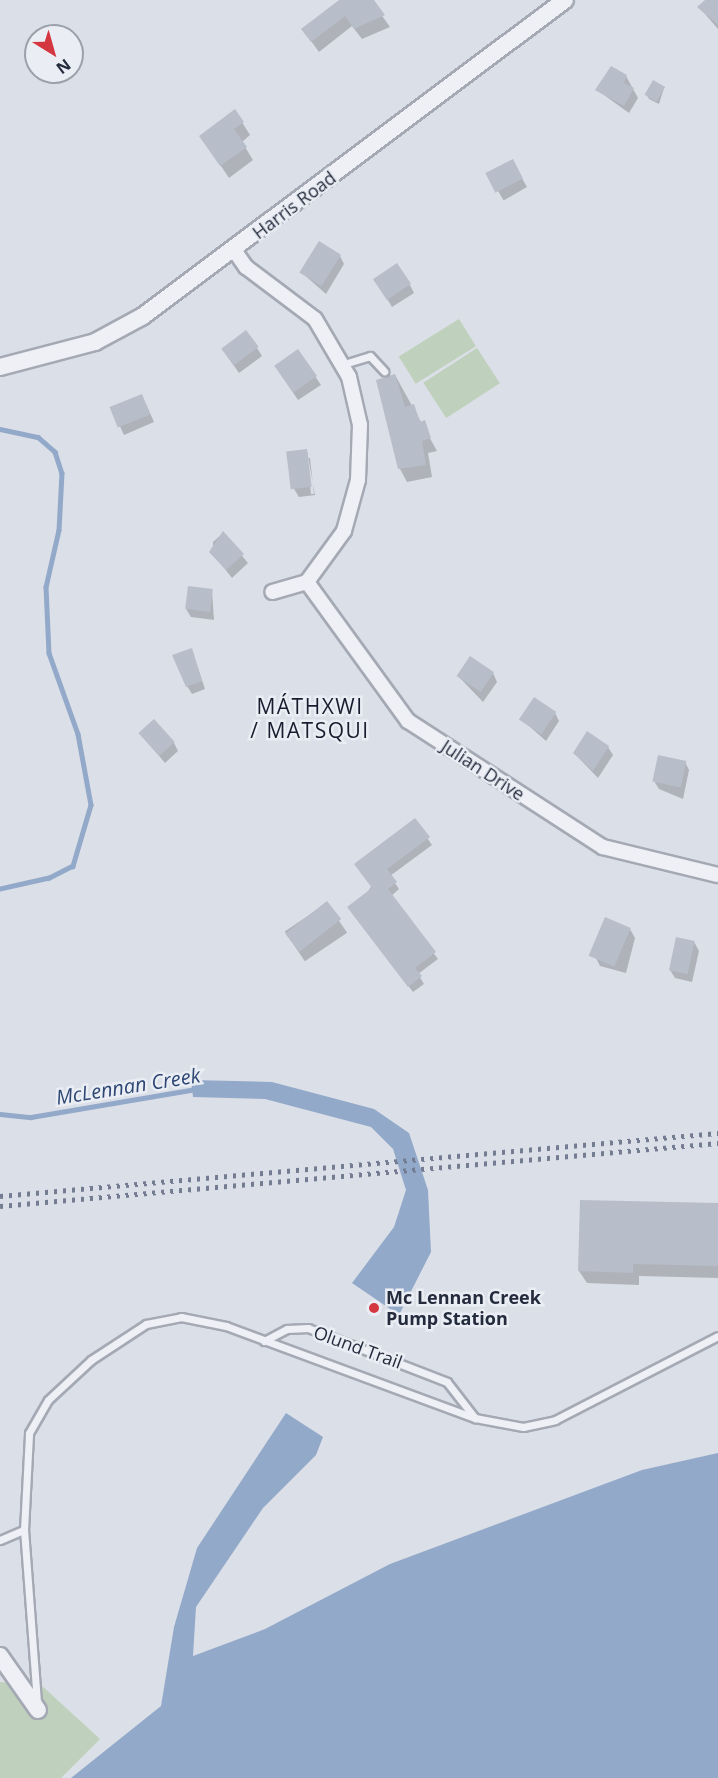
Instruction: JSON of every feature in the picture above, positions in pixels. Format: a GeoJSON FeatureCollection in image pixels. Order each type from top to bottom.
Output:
{"type":"FeatureCollection","features":[{"type":"Feature","properties":{"kind":"street","name":"Harris Road"},"geometry":{"type":"LineString","coordinates":[[0,367],[95,342],[143,316],[565,0]]}},
{"type":"Feature","properties":{"kind":"street"},"geometry":{"type":"LineString","coordinates":[[234,250],[246,267],[315,319],[344,364],[360,425],[354,507],[327,561],[307,582],[272,592]]}},
{"type":"Feature","properties":{"kind":"street","name":"Julian Drive"},"geometry":{"type":"LineString","coordinates":[[307,582],[408,722],[603,847],[718,875]]}},
{"type":"Feature","properties":{"kind":"street"},"geometry":{"type":"LineString","coordinates":[[0,1656],[38,1710]]}},
{"type":"Feature","properties":{"kind":"lane"},"geometry":{"type":"LineString","coordinates":[[344,364],[370,356],[384,371]]}},
{"type":"Feature","properties":{"kind":"lane"},"geometry":{"type":"LineString","coordinates":[[38,1710],[24,1530],[29,1433],[48,1401],[91,1360],[146,1324],[181,1317],[226,1326],[475,1418],[523,1427],[555,1420],[718,1336]]}},
{"type":"Feature","properties":{"kind":"lane","name":"Olund Trail"},"geometry":{"type":"LineString","coordinates":[[264,1341],[287,1329],[308,1328],[447,1382],[475,1418]]}},
{"type":"Feature","properties":{"kind":"lane"},"geometry":{"type":"LineString","coordinates":[[0,1540],[24,1530]]}},
{"type":"Feature","properties":{"kind":"green space"},"geometry":{"type":"Polygon","coordinates":[[[459,319],[476,346],[416,384],[399,357],[459,319]]]}},
{"type":"Feature","properties":{"kind":"green space"},"geometry":{"type":"Polygon","coordinates":[[[477,348],[500,383],[446,418],[423,383],[477,348]]]}},
{"type":"Feature","properties":{"kind":"green space"},"geometry":{"type":"Polygon","coordinates":[[[0,1682],[41,1685],[100,1739],[61,1778],[0,1778],[0,1682]]]}},
{"type":"Feature","properties":{"kind":"water"},"geometry":{"type":"Polygon","coordinates":[[[191,1080],[272,1082],[374,1109],[409,1133],[428,1190],[431,1252],[399,1315],[352,1283],[394,1227],[406,1190],[393,1149],[371,1127],[265,1099],[193,1097],[191,1080]]]}},
{"type":"Feature","properties":{"kind":"water"},"geometry":{"type":"Polygon","coordinates":[[[286,1413],[323,1437],[316,1455],[263,1508],[196,1607],[193,1656],[265,1629],[390,1564],[642,1470],[718,1453],[718,1778],[71,1778],[161,1706],[174,1627],[197,1548],[286,1413]]]}},
{"type":"Feature","properties":{"kind":"building"},"geometry":{"type":"Polygon","coordinates":[[[339,0],[374,0],[385,15],[354,29],[345,16],[311,42],[301,29],[339,0]]]}},
{"type":"Feature","properties":{"kind":"building"},"geometry":{"type":"Polygon","coordinates":[[[705,0],[718,0],[718,25],[697,7],[705,0]]]}},
{"type":"Feature","properties":{"kind":"building"},"geometry":{"type":"Polygon","coordinates":[[[611,66],[627,75],[624,83],[634,88],[624,106],[595,90],[611,66]]]}},
{"type":"Feature","properties":{"kind":"building"},"geometry":{"type":"Polygon","coordinates":[[[653,80],[665,87],[657,102],[644,95],[653,80]]]}},
{"type":"Feature","properties":{"kind":"building"},"geometry":{"type":"Polygon","coordinates":[[[235,109],[244,122],[234,129],[247,147],[220,166],[199,136],[235,109]]]}},
{"type":"Feature","properties":{"kind":"building"},"geometry":{"type":"Polygon","coordinates":[[[513,159],[523,179],[495,193],[485,173],[513,159]]]}},
{"type":"Feature","properties":{"kind":"building"},"geometry":{"type":"Polygon","coordinates":[[[319,241],[341,255],[321,286],[299,272],[319,241]]]}},
{"type":"Feature","properties":{"kind":"building"},"geometry":{"type":"Polygon","coordinates":[[[397,263],[411,284],[387,300],[373,279],[397,263]]]}},
{"type":"Feature","properties":{"kind":"building"},"geometry":{"type":"Polygon","coordinates":[[[246,330],[259,347],[234,365],[221,349],[246,330]]]}},
{"type":"Feature","properties":{"kind":"building"},"geometry":{"type":"Polygon","coordinates":[[[298,349],[317,376],[293,393],[274,366],[298,349]]]}},
{"type":"Feature","properties":{"kind":"building"},"geometry":{"type":"Polygon","coordinates":[[[395,374],[405,407],[414,404],[420,422],[425,420],[431,438],[422,441],[426,465],[398,469],[376,380],[395,374]]]}},
{"type":"Feature","properties":{"kind":"building"},"geometry":{"type":"Polygon","coordinates":[[[142,394],[150,414],[118,428],[110,407],[142,394]]]}},
{"type":"Feature","properties":{"kind":"building"},"geometry":{"type":"Polygon","coordinates":[[[307,449],[312,487],[291,489],[286,452],[307,449]]]}},
{"type":"Feature","properties":{"kind":"building"},"geometry":{"type":"Polygon","coordinates":[[[223,531],[244,554],[226,570],[209,552],[223,531]]]}},
{"type":"Feature","properties":{"kind":"building"},"geometry":{"type":"Polygon","coordinates":[[[188,586],[213,589],[210,612],[185,609],[188,586]]]}},
{"type":"Feature","properties":{"kind":"building"},"geometry":{"type":"Polygon","coordinates":[[[192,648],[202,681],[186,687],[172,655],[192,648]]]}},
{"type":"Feature","properties":{"kind":"building"},"geometry":{"type":"Polygon","coordinates":[[[470,656],[494,672],[481,692],[457,676],[470,656]]]}},
{"type":"Feature","properties":{"kind":"building"},"geometry":{"type":"Polygon","coordinates":[[[534,697],[556,712],[541,734],[519,719],[534,697]]]}},
{"type":"Feature","properties":{"kind":"building"},"geometry":{"type":"Polygon","coordinates":[[[154,719],[175,742],[159,756],[138,733],[154,719]]]}},
{"type":"Feature","properties":{"kind":"building"},"geometry":{"type":"Polygon","coordinates":[[[587,731],[609,746],[593,771],[573,753],[587,731]]]}},
{"type":"Feature","properties":{"kind":"building"},"geometry":{"type":"Polygon","coordinates":[[[658,755],[686,761],[681,787],[652,781],[658,755]]]}},
{"type":"Feature","properties":{"kind":"building"},"geometry":{"type":"Polygon","coordinates":[[[415,818],[430,837],[387,869],[397,882],[388,889],[436,952],[415,968],[422,976],[408,987],[347,907],[372,888],[354,864],[415,818]]]}},
{"type":"Feature","properties":{"kind":"building"},"geometry":{"type":"Polygon","coordinates":[[[327,901],[341,919],[299,952],[285,934],[327,901]]]}},
{"type":"Feature","properties":{"kind":"building"},"geometry":{"type":"Polygon","coordinates":[[[605,917],[631,928],[614,967],[589,956],[605,917]]]}},
{"type":"Feature","properties":{"kind":"building"},"geometry":{"type":"Polygon","coordinates":[[[676,937],[695,941],[688,974],[669,970],[676,937]]]}},
{"type":"Feature","properties":{"kind":"building"},"geometry":{"type":"Polygon","coordinates":[[[580,1200],[718,1203],[718,1266],[633,1264],[633,1273],[578,1271],[580,1200]]]}},
{"type":"Feature","properties":{"kind":"waterway","name":"McLennan Creek"},"geometry":{"type":"LineString","coordinates":[[0,429],[38,437],[55,452],[62,473],[59,530],[46,587],[49,653],[78,734],[91,805],[73,866],[49,878],[0,889]]}},
{"type":"Feature","properties":{"kind":"waterway","name":"McLennan Creek"},"geometry":{"type":"LineString","coordinates":[[0,1114],[31,1117],[196,1089]]}},
{"type":"Feature","properties":{"kind":"railway"},"geometry":{"type":"LineString","coordinates":[[0,1196],[718,1133]]}},
{"type":"Feature","properties":{"kind":"railway"},"geometry":{"type":"LineString","coordinates":[[0,1206],[718,1143]]}},
{"type":"Feature","properties":{"kind":"place","name":"Mc Lennan Creek Pump Station"},"geometry":{"type":"Point","coordinates":[374,1308]}},
{"type":"Feature","properties":{"kind":"district","name":"MÁTHXWI / MATSQUI"},"geometry":{"type":"Point","coordinates":[310,718]}}]}
